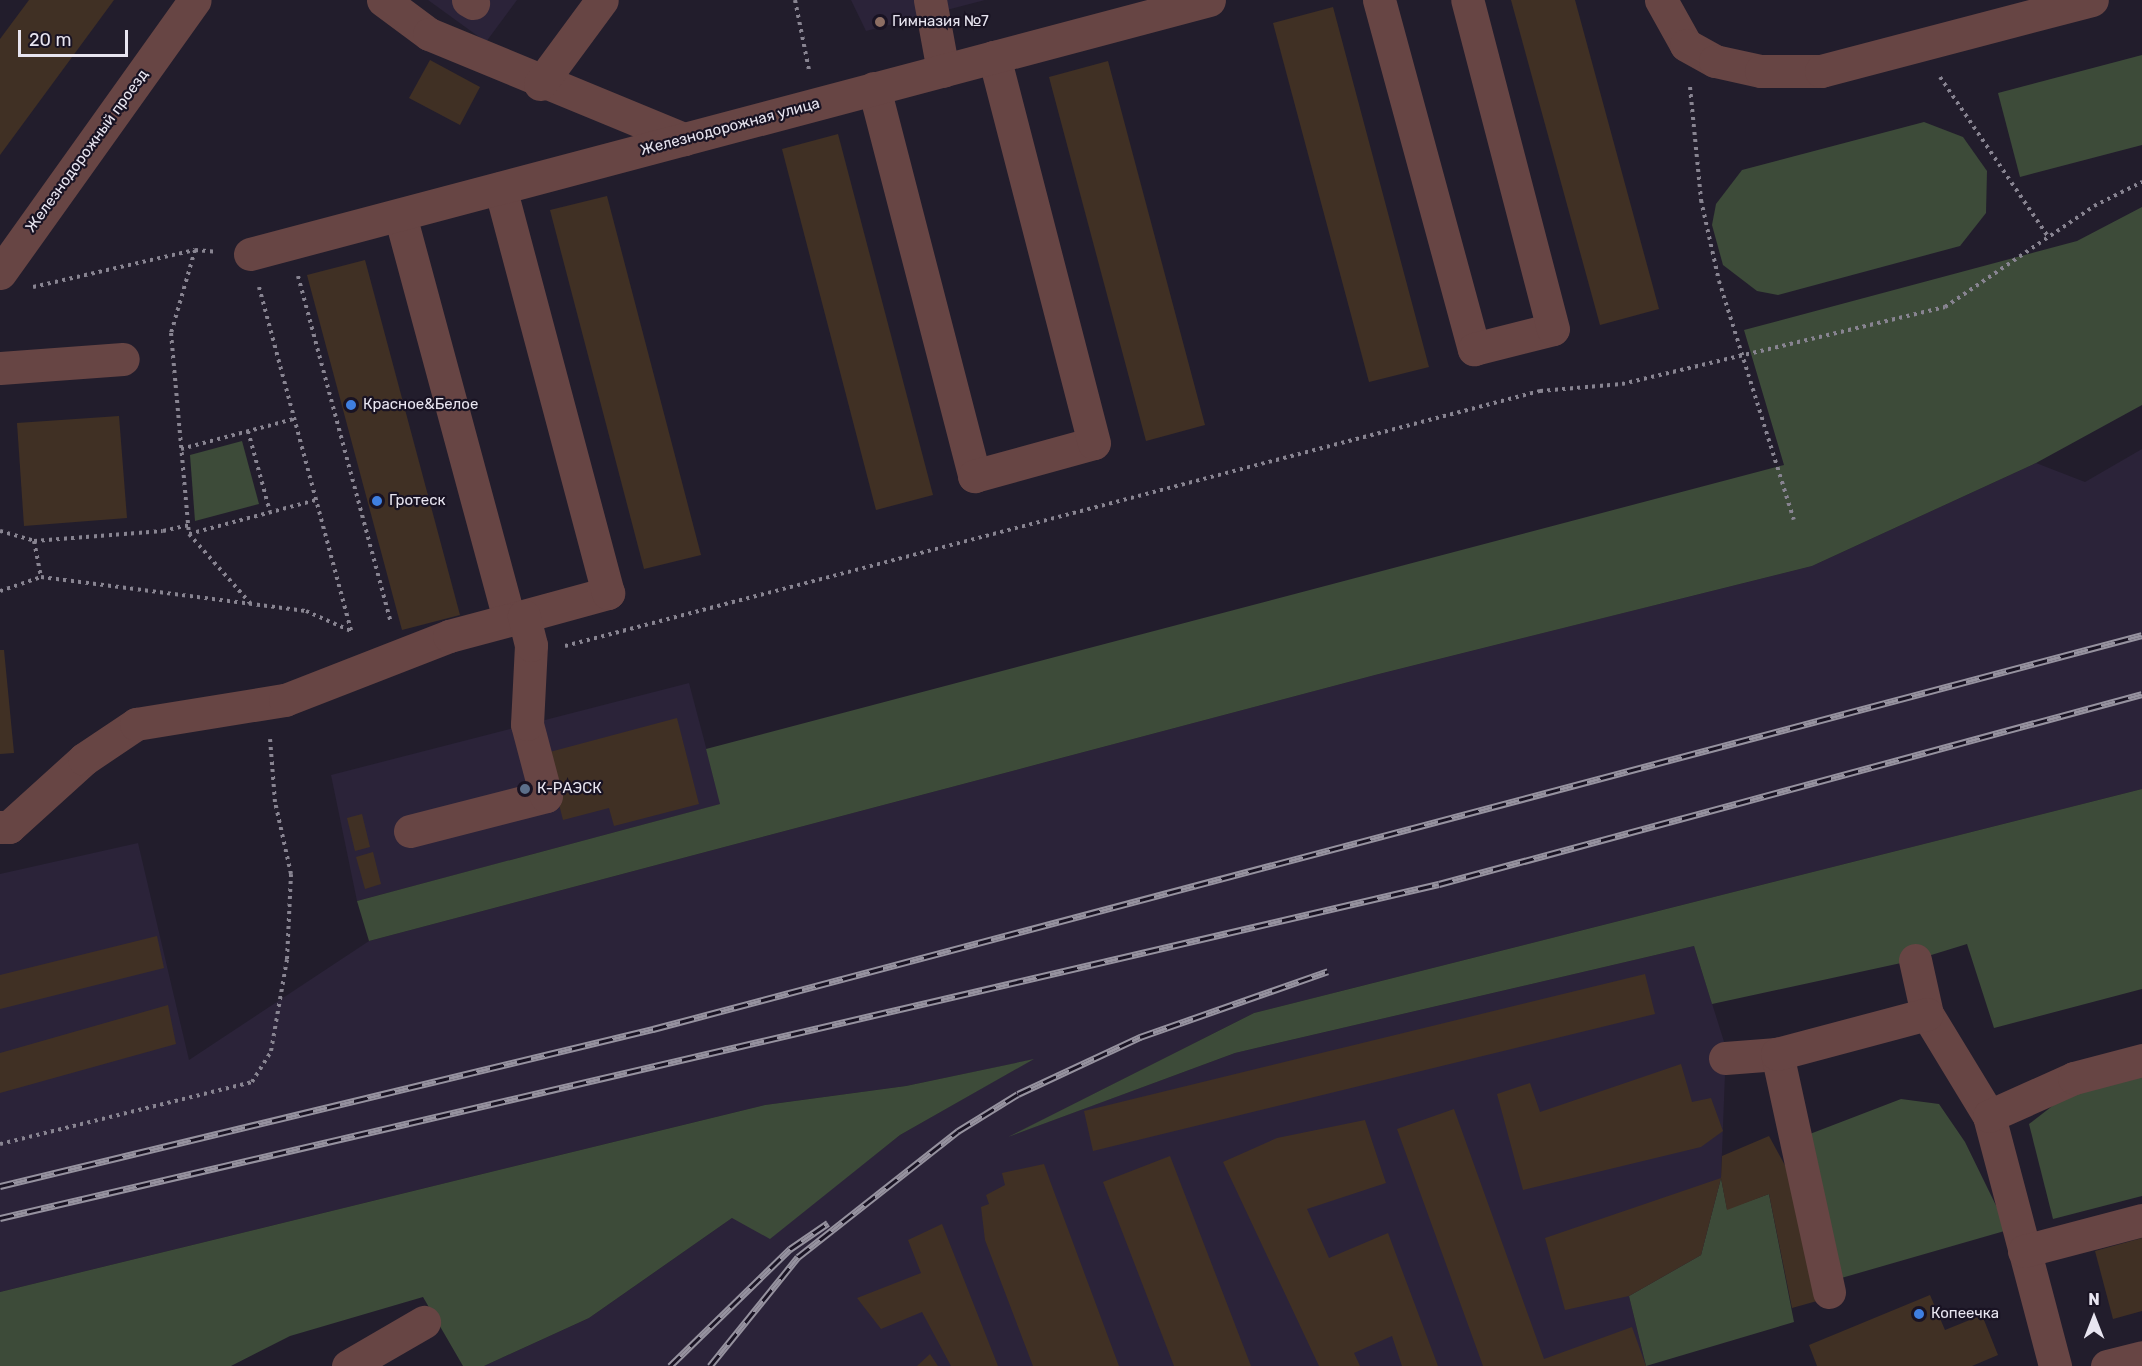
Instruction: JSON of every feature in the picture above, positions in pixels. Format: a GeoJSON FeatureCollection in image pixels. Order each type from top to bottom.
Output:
{"type":"FeatureCollection","features":[{"type":"Feature","properties":{"kind":"street","name":"Железнодорожный проезд"},"geometry":{"type":"LineString","coordinates":[[11,281],[195,0]]}},
{"type":"Feature","properties":{"kind":"street"},"geometry":{"type":"LineString","coordinates":[[383,0],[429,34],[540,84],[684,139]]}},
{"type":"Feature","properties":{"kind":"street"},"geometry":{"type":"LineString","coordinates":[[540,84],[602,0]]}},
{"type":"Feature","properties":{"kind":"street"},"geometry":{"type":"LineString","coordinates":[[930,0],[943,71]]}},
{"type":"Feature","properties":{"kind":"street","name":"Железнодорожная улица"},"geometry":{"type":"LineString","coordinates":[[250,254],[1209,0]]}},
{"type":"Feature","properties":{"kind":"street"},"geometry":{"type":"LineString","coordinates":[[1379,0],[1474,349],[1553,328],[1467,0]]}},
{"type":"Feature","properties":{"kind":"street"},"geometry":{"type":"LineString","coordinates":[[1661,0],[1686,45],[1715,61],[1761,71],[1821,71],[1919,44],[2032,7],[2092,0]]}},
{"type":"Feature","properties":{"kind":"street"},"geometry":{"type":"LineString","coordinates":[[874,88],[974,476],[1094,443],[994,57]]}},
{"type":"Feature","properties":{"kind":"street"},"geometry":{"type":"LineString","coordinates":[[0,827],[9,827],[84,759],[136,724],[285,700],[399,651],[449,636],[521,627],[608,593],[500,188]]}},
{"type":"Feature","properties":{"kind":"street"},"geometry":{"type":"LineString","coordinates":[[400,215],[521,627],[527,724],[546,796],[410,831]]}},
{"type":"Feature","properties":{"kind":"street"},"geometry":{"type":"LineString","coordinates":[[0,368],[123,359]]}},
{"type":"Feature","properties":{"kind":"street"},"geometry":{"type":"LineString","coordinates":[[1915,960],[1927,1014],[1989,1116],[2055,1366]]}},
{"type":"Feature","properties":{"kind":"street"},"geometry":{"type":"LineString","coordinates":[[1725,1058],[1777,1054],[1927,1014]]}},
{"type":"Feature","properties":{"kind":"street"},"geometry":{"type":"LineString","coordinates":[[1777,1054],[1829,1292]]}},
{"type":"Feature","properties":{"kind":"street"},"geometry":{"type":"LineString","coordinates":[[1989,1116],[2074,1078],[2142,1060]]}},
{"type":"Feature","properties":{"kind":"street"},"geometry":{"type":"LineString","coordinates":[[2024,1251],[2142,1220]]}},
{"type":"Feature","properties":{"kind":"street"},"geometry":{"type":"LineString","coordinates":[[369,1361],[424,1322]]}},
{"type":"Feature","properties":{"kind":"street"},"geometry":{"type":"LineString","coordinates":[[2107,1366],[2142,1357]]}},
{"type":"Feature","properties":{"kind":"path"},"geometry":{"type":"LineString","coordinates":[[795,0],[815,104]]}},
{"type":"Feature","properties":{"kind":"path"},"geometry":{"type":"LineString","coordinates":[[1919,44],[2049,238]]}},
{"type":"Feature","properties":{"kind":"path"},"geometry":{"type":"LineString","coordinates":[[1686,45],[1701,201],[1742,358],[1794,520]]}},
{"type":"Feature","properties":{"kind":"path"},"geometry":{"type":"LineString","coordinates":[[521,627],[571,646],[1540,391],[1622,384],[1742,358],[1945,307],[2094,206],[2142,182]]}},
{"type":"Feature","properties":{"kind":"path"},"geometry":{"type":"LineString","coordinates":[[290,244],[399,651]]}},
{"type":"Feature","properties":{"kind":"path"},"geometry":{"type":"LineString","coordinates":[[195,250],[171,333],[189,534],[252,604]]}},
{"type":"Feature","properties":{"kind":"path"},"geometry":{"type":"LineString","coordinates":[[11,281],[195,250],[250,254],[351,631]]}},
{"type":"Feature","properties":{"kind":"path"},"geometry":{"type":"LineString","coordinates":[[181,449],[294,419]]}},
{"type":"Feature","properties":{"kind":"path"},"geometry":{"type":"LineString","coordinates":[[248,431],[270,512]]}},
{"type":"Feature","properties":{"kind":"path"},"geometry":{"type":"LineString","coordinates":[[189,534],[316,500]]}},
{"type":"Feature","properties":{"kind":"path"},"geometry":{"type":"LineString","coordinates":[[0,531],[34,541],[163,531],[188,525]]}},
{"type":"Feature","properties":{"kind":"path"},"geometry":{"type":"LineString","coordinates":[[34,541],[40,577]]}},
{"type":"Feature","properties":{"kind":"path"},"geometry":{"type":"LineString","coordinates":[[0,591],[40,577],[306,611],[399,651]]}},
{"type":"Feature","properties":{"kind":"path"},"geometry":{"type":"LineString","coordinates":[[0,1144],[252,1082],[271,1051],[287,959],[291,874],[275,802],[269,732],[285,700]]}},
{"type":"Feature","properties":{"kind":"shaded area"},"geometry":{"type":"Polygon","coordinates":[[[428,0],[517,0],[486,42],[428,0]]]}},
{"type":"Feature","properties":{"kind":"shaded area","name":"Гимназия №7"},"geometry":{"type":"Polygon","coordinates":[[[851,0],[985,0],[866,31],[851,0]]]}},
{"type":"Feature","properties":{"kind":"shaded area"},"geometry":{"type":"Polygon","coordinates":[[[2142,449],[2142,789],[1254,1013],[1015,1134],[1235,1053],[1694,946],[1726,1048],[1721,1178],[1701,1255],[1629,1296],[1646,1366],[484,1366],[589,1318],[732,1218],[844,1179],[900,1135],[1031,1060],[906,1086],[765,1105],[0,1292],[0,874],[138,843],[189,1060],[369,941],[1375,675],[1812,566],[2036,463],[2085,482],[2142,449]]]}},
{"type":"Feature","properties":{"kind":"shaded area","name":"К-РАЭСК"},"geometry":{"type":"Polygon","coordinates":[[[689,683],[721,804],[357,901],[331,775],[689,683]]]}},
{"type":"Feature","properties":{"kind":"green space"},"geometry":{"type":"Polygon","coordinates":[[[2142,55],[2142,145],[2020,177],[1998,93],[2142,55]]]}},
{"type":"Feature","properties":{"kind":"green space"},"geometry":{"type":"Polygon","coordinates":[[[1924,122],[1963,137],[1987,171],[1986,213],[1960,246],[1778,295],[1757,291],[1723,265],[1712,225],[1716,204],[1742,170],[1924,122]]]}},
{"type":"Feature","properties":{"kind":"green space"},"geometry":{"type":"Polygon","coordinates":[[[2142,207],[2142,405],[2036,463],[1812,566],[1375,675],[369,941],[357,901],[720,804],[706,749],[1784,465],[1744,330],[2077,241],[2142,207]]]}},
{"type":"Feature","properties":{"kind":"green space"},"geometry":{"type":"Polygon","coordinates":[[[242,441],[259,504],[195,521],[190,455],[242,441]]]}},
{"type":"Feature","properties":{"kind":"green space"},"geometry":{"type":"Polygon","coordinates":[[[2142,789],[2142,989],[1994,1028],[1967,944],[1915,960],[1712,1004],[1694,946],[1235,1053],[1008,1137],[1254,1013],[2142,789]]]}},
{"type":"Feature","properties":{"kind":"green space"},"geometry":{"type":"Polygon","coordinates":[[[1034,1059],[900,1135],[770,1239],[732,1218],[589,1318],[484,1366],[463,1366],[423,1297],[290,1336],[231,1366],[0,1366],[0,1292],[765,1105],[906,1086],[1034,1059]]]}},
{"type":"Feature","properties":{"kind":"green space"},"geometry":{"type":"Polygon","coordinates":[[[2142,1068],[2142,1196],[2053,1219],[2029,1124],[2082,1083],[2142,1068]]]}},
{"type":"Feature","properties":{"kind":"green space"},"geometry":{"type":"Polygon","coordinates":[[[1901,1099],[1939,1104],[1965,1142],[2008,1230],[1824,1283],[1831,1231],[1823,1188],[1802,1137],[1901,1099]]]}},
{"type":"Feature","properties":{"kind":"green space"},"geometry":{"type":"Polygon","coordinates":[[[1721,1178],[1727,1209],[1769,1194],[1794,1322],[1646,1366],[1629,1296],[1701,1255],[1721,1178]]]}},
{"type":"Feature","properties":{"kind":"building"},"geometry":{"type":"Polygon","coordinates":[[[29,0],[114,0],[0,155],[0,39],[29,0]]]}},
{"type":"Feature","properties":{"kind":"building"},"geometry":{"type":"Polygon","coordinates":[[[1511,0],[1575,0],[1659,309],[1600,325],[1511,0]]]}},
{"type":"Feature","properties":{"kind":"building"},"geometry":{"type":"Polygon","coordinates":[[[1333,7],[1429,367],[1369,382],[1273,23],[1333,7]]]}},
{"type":"Feature","properties":{"kind":"building"},"geometry":{"type":"Polygon","coordinates":[[[430,60],[480,87],[460,125],[409,98],[430,60]]]}},
{"type":"Feature","properties":{"kind":"building"},"geometry":{"type":"Polygon","coordinates":[[[1108,61],[1205,425],[1146,441],[1049,77],[1108,61]]]}},
{"type":"Feature","properties":{"kind":"building"},"geometry":{"type":"Polygon","coordinates":[[[838,134],[933,495],[876,510],[782,149],[838,134]]]}},
{"type":"Feature","properties":{"kind":"building"},"geometry":{"type":"Polygon","coordinates":[[[607,196],[701,555],[644,569],[550,210],[607,196]]]}},
{"type":"Feature","properties":{"kind":"building"},"geometry":{"type":"Polygon","coordinates":[[[365,260],[460,615],[402,630],[307,275],[365,260]]]}},
{"type":"Feature","properties":{"kind":"building"},"geometry":{"type":"Polygon","coordinates":[[[119,416],[127,518],[24,526],[17,423],[119,416]]]}},
{"type":"Feature","properties":{"kind":"building"},"geometry":{"type":"Polygon","coordinates":[[[0,650],[4,650],[14,753],[0,754],[0,650]]]}},
{"type":"Feature","properties":{"kind":"building"},"geometry":{"type":"Polygon","coordinates":[[[677,718],[699,804],[614,826],[609,808],[563,820],[546,753],[677,718]]]}},
{"type":"Feature","properties":{"kind":"building"},"geometry":{"type":"Polygon","coordinates":[[[362,814],[370,847],[355,851],[347,818],[362,814]]]}},
{"type":"Feature","properties":{"kind":"building"},"geometry":{"type":"Polygon","coordinates":[[[373,852],[381,884],[365,889],[356,857],[373,852]]]}},
{"type":"Feature","properties":{"kind":"building"},"geometry":{"type":"Polygon","coordinates":[[[157,936],[164,968],[0,1009],[0,975],[157,936]]]}},
{"type":"Feature","properties":{"kind":"building"},"geometry":{"type":"Polygon","coordinates":[[[1645,974],[1655,1014],[1093,1151],[1084,1111],[1645,974]]]}},
{"type":"Feature","properties":{"kind":"building"},"geometry":{"type":"Polygon","coordinates":[[[168,1005],[176,1044],[0,1093],[0,1053],[168,1005]]]}},
{"type":"Feature","properties":{"kind":"building"},"geometry":{"type":"Polygon","coordinates":[[[1681,1064],[1692,1102],[1711,1098],[1723,1131],[1701,1147],[1523,1190],[1497,1094],[1530,1083],[1540,1112],[1681,1064]]]}},
{"type":"Feature","properties":{"kind":"building"},"geometry":{"type":"Polygon","coordinates":[[[1454,1109],[1544,1359],[1632,1327],[1646,1366],[1483,1366],[1397,1129],[1454,1109]]]}},
{"type":"Feature","properties":{"kind":"building"},"geometry":{"type":"Polygon","coordinates":[[[1365,1120],[1386,1183],[1307,1209],[1329,1258],[1388,1233],[1438,1366],[1402,1366],[1392,1336],[1354,1353],[1360,1366],[1319,1366],[1223,1162],[1277,1138],[1365,1120]]]}},
{"type":"Feature","properties":{"kind":"building"},"geometry":{"type":"Polygon","coordinates":[[[1769,1136],[1787,1169],[1817,1301],[1792,1308],[1769,1194],[1727,1210],[1721,1178],[1722,1156],[1769,1136]]]}},
{"type":"Feature","properties":{"kind":"building"},"geometry":{"type":"Polygon","coordinates":[[[1170,1156],[1251,1366],[1174,1366],[1103,1182],[1170,1156]]]}},
{"type":"Feature","properties":{"kind":"building"},"geometry":{"type":"Polygon","coordinates":[[[1044,1164],[1119,1366],[1033,1366],[985,1240],[981,1207],[989,1204],[986,1195],[1005,1185],[1002,1173],[1044,1164]]]}},
{"type":"Feature","properties":{"kind":"building"},"geometry":{"type":"Polygon","coordinates":[[[1721,1178],[1701,1255],[1629,1296],[1565,1310],[1545,1238],[1721,1178]]]}},
{"type":"Feature","properties":{"kind":"building"},"geometry":{"type":"Polygon","coordinates":[[[942,1224],[998,1366],[951,1366],[922,1312],[881,1329],[857,1298],[921,1273],[908,1240],[942,1224]]]}},
{"type":"Feature","properties":{"kind":"building"},"geometry":{"type":"Polygon","coordinates":[[[2142,1238],[2142,1311],[2113,1319],[2095,1251],[2142,1238]]]}},
{"type":"Feature","properties":{"kind":"building"},"geometry":{"type":"Polygon","coordinates":[[[1930,1295],[1945,1330],[1982,1315],[1998,1355],[1972,1366],[1817,1366],[1809,1345],[1930,1295]]]}},
{"type":"Feature","properties":{"kind":"building"},"geometry":{"type":"Polygon","coordinates":[[[930,1354],[938,1366],[917,1366],[930,1354]]]}},
{"type":"Feature","properties":{"kind":"railway"},"geometry":{"type":"LineString","coordinates":[[0,1186],[653,1029],[2142,635]]}},
{"type":"Feature","properties":{"kind":"railway"},"geometry":{"type":"LineString","coordinates":[[0,1218],[1439,884],[2142,694]]}},
{"type":"Feature","properties":{"kind":"railway"},"geometry":{"type":"LineString","coordinates":[[710,1366],[798,1257],[958,1131],[1018,1094],[1140,1037],[1328,971]]}},
{"type":"Feature","properties":{"kind":"railway"},"geometry":{"type":"LineString","coordinates":[[670,1366],[790,1249],[828,1223]]}},
{"type":"Feature","properties":{"kind":"place","name":"Гимназия №7"},"geometry":{"type":"Point","coordinates":[880,22]}},
{"type":"Feature","properties":{"kind":"place","name":"Красное&Белое"},"geometry":{"type":"Point","coordinates":[351,405]}},
{"type":"Feature","properties":{"kind":"place","name":"Гротеск"},"geometry":{"type":"Point","coordinates":[377,501]}},
{"type":"Feature","properties":{"kind":"place","name":"К-РАЭСК"},"geometry":{"type":"Point","coordinates":[525,789]}},
{"type":"Feature","properties":{"kind":"place","name":"Копеечка"},"geometry":{"type":"Point","coordinates":[1919,1314]}}]}
